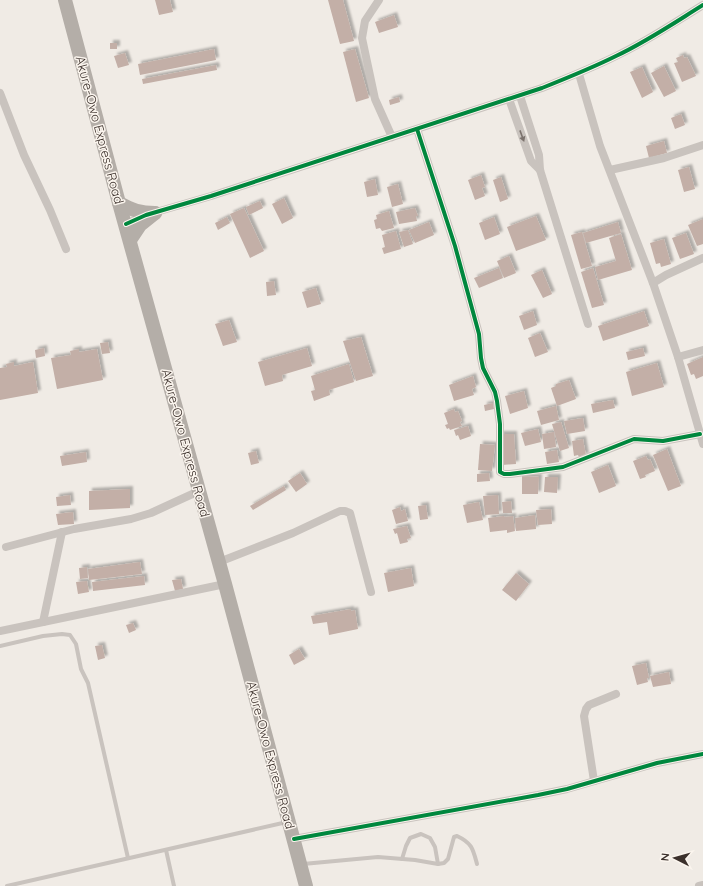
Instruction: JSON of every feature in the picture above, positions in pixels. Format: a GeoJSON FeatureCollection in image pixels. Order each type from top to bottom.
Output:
{"type":"FeatureCollection","features":[{"type":"Feature","properties":{"kind":"highway","name":"Akure-Owo Express Road"},"geometry":{"type":"LineString","coordinates":[[65,0],[306,886]]}},
{"type":"Feature","properties":{"kind":"highway"},"geometry":{"type":"LineString","coordinates":[[119,202],[131,210],[155,213]]}},
{"type":"Feature","properties":{"kind":"highway"},"geometry":{"type":"LineString","coordinates":[[130,240],[140,225],[155,213]]}},
{"type":"Feature","properties":{"kind":"street"},"geometry":{"type":"LineString","coordinates":[[379,0],[365,20],[362,38],[375,99],[392,137]]}},
{"type":"Feature","properties":{"kind":"street"},"geometry":{"type":"LineString","coordinates":[[126,224],[155,213],[520,96],[579,74],[658,34],[703,5]]}},
{"type":"Feature","properties":{"kind":"street"},"geometry":{"type":"LineString","coordinates":[[579,74],[600,146],[653,283],[678,357],[703,444]]}},
{"type":"Feature","properties":{"kind":"street"},"geometry":{"type":"LineString","coordinates":[[0,93],[24,155],[50,210],[66,249]]}},
{"type":"Feature","properties":{"kind":"street"},"geometry":{"type":"LineString","coordinates":[[520,96],[539,155],[540,170],[588,324]]}},
{"type":"Feature","properties":{"kind":"street"},"geometry":{"type":"LineString","coordinates":[[509,99],[531,161],[540,170]]}},
{"type":"Feature","properties":{"kind":"street"},"geometry":{"type":"LineString","coordinates":[[417,129],[455,246],[479,334],[483,368],[495,392],[500,424],[500,472],[510,474],[563,468],[634,439],[663,442],[700,434]]}},
{"type":"Feature","properties":{"kind":"street"},"geometry":{"type":"LineString","coordinates":[[610,170],[664,158],[703,145]]}},
{"type":"Feature","properties":{"kind":"street"},"geometry":{"type":"LineString","coordinates":[[653,283],[703,258]]}},
{"type":"Feature","properties":{"kind":"street"},"geometry":{"type":"LineString","coordinates":[[678,357],[703,350]]}},
{"type":"Feature","properties":{"kind":"street"},"geometry":{"type":"LineString","coordinates":[[6,547],[74,529],[131,519],[144,515],[199,491]]}},
{"type":"Feature","properties":{"kind":"street"},"geometry":{"type":"LineString","coordinates":[[219,562],[293,534],[340,511],[346,511],[350,513],[371,592]]}},
{"type":"Feature","properties":{"kind":"street"},"geometry":{"type":"LineString","coordinates":[[43,622],[62,532]]}},
{"type":"Feature","properties":{"kind":"street"},"geometry":{"type":"LineString","coordinates":[[0,631],[225,584]]}},
{"type":"Feature","properties":{"kind":"street"},"geometry":{"type":"LineString","coordinates":[[594,781],[584,716],[589,705],[616,694]]}},
{"type":"Feature","properties":{"kind":"street"},"geometry":{"type":"LineString","coordinates":[[294,839],[503,803],[567,790],[658,763],[703,754]]}},
{"type":"Feature","properties":{"kind":"lane"},"geometry":{"type":"LineString","coordinates":[[0,646],[43,636],[62,634],[70,635],[74,639],[81,669],[88,683],[128,858]]}},
{"type":"Feature","properties":{"kind":"lane"},"geometry":{"type":"LineString","coordinates":[[7,886],[289,822]]}},
{"type":"Feature","properties":{"kind":"lane"},"geometry":{"type":"LineString","coordinates":[[402,859],[410,838],[421,834],[430,838],[435,846],[438,864]]}},
{"type":"Feature","properties":{"kind":"lane"},"geometry":{"type":"LineString","coordinates":[[300,864],[378,857],[438,864],[444,863],[448,859],[454,836],[463,838],[472,847],[477,864]]}},
{"type":"Feature","properties":{"kind":"lane"},"geometry":{"type":"LineString","coordinates":[[166,850],[174,886]]}},
{"type":"Feature","properties":{"kind":"building"},"geometry":{"type":"Polygon","coordinates":[[[155,0],[170,0],[173,12],[159,15],[155,0]]]}},
{"type":"Feature","properties":{"kind":"building"},"geometry":{"type":"Polygon","coordinates":[[[328,0],[343,0],[354,41],[340,44],[328,0]]]}},
{"type":"Feature","properties":{"kind":"building"},"geometry":{"type":"Polygon","coordinates":[[[394,15],[398,27],[379,33],[375,22],[394,15]]]}},
{"type":"Feature","properties":{"kind":"building"},"geometry":{"type":"Polygon","coordinates":[[[110,43],[117,43],[117,49],[110,49],[110,43]]]}},
{"type":"Feature","properties":{"kind":"building"},"geometry":{"type":"Polygon","coordinates":[[[214,49],[216,60],[140,75],[138,64],[214,49]]]}},
{"type":"Feature","properties":{"kind":"building"},"geometry":{"type":"Polygon","coordinates":[[[355,49],[369,98],[356,102],[343,52],[355,49]]]}},
{"type":"Feature","properties":{"kind":"building"},"geometry":{"type":"Polygon","coordinates":[[[125,53],[129,65],[118,68],[114,56],[125,53]]]}},
{"type":"Feature","properties":{"kind":"building"},"geometry":{"type":"Polygon","coordinates":[[[683,55],[684,58],[687,57],[696,76],[682,82],[674,63],[678,62],[676,58],[683,55]]]}},
{"type":"Feature","properties":{"kind":"building"},"geometry":{"type":"Polygon","coordinates":[[[216,65],[217,70],[143,84],[142,79],[216,65]]]}},
{"type":"Feature","properties":{"kind":"building"},"geometry":{"type":"Polygon","coordinates":[[[664,66],[676,91],[664,97],[651,73],[664,66]]]}},
{"type":"Feature","properties":{"kind":"building"},"geometry":{"type":"Polygon","coordinates":[[[642,67],[653,92],[642,98],[630,72],[642,67]]]}},
{"type":"Feature","properties":{"kind":"building"},"geometry":{"type":"Polygon","coordinates":[[[399,97],[400,102],[390,105],[389,100],[399,97]]]}},
{"type":"Feature","properties":{"kind":"building"},"geometry":{"type":"Polygon","coordinates":[[[681,114],[685,125],[675,129],[671,118],[681,114]]]}},
{"type":"Feature","properties":{"kind":"building"},"geometry":{"type":"Polygon","coordinates":[[[664,141],[667,153],[649,158],[646,146],[664,141]]]}},
{"type":"Feature","properties":{"kind":"building"},"geometry":{"type":"Polygon","coordinates":[[[689,167],[695,189],[684,192],[678,170],[689,167]]]}},
{"type":"Feature","properties":{"kind":"building"},"geometry":{"type":"Polygon","coordinates":[[[481,175],[485,187],[482,188],[485,196],[475,200],[468,180],[481,175]]]}},
{"type":"Feature","properties":{"kind":"building"},"geometry":{"type":"Polygon","coordinates":[[[501,177],[508,199],[500,202],[493,180],[501,177]]]}},
{"type":"Feature","properties":{"kind":"building"},"geometry":{"type":"Polygon","coordinates":[[[375,179],[378,195],[367,197],[364,182],[375,179]]]}},
{"type":"Feature","properties":{"kind":"building"},"geometry":{"type":"Polygon","coordinates":[[[398,184],[403,204],[392,207],[387,187],[398,184]]]}},
{"type":"Feature","properties":{"kind":"building"},"geometry":{"type":"Polygon","coordinates":[[[284,198],[293,218],[282,224],[272,204],[284,198]]]}},
{"type":"Feature","properties":{"kind":"building"},"geometry":{"type":"Polygon","coordinates":[[[260,201],[263,208],[249,215],[246,207],[260,201]]]}},
{"type":"Feature","properties":{"kind":"building"},"geometry":{"type":"Polygon","coordinates":[[[244,208],[264,251],[250,258],[230,214],[244,208]]]}},
{"type":"Feature","properties":{"kind":"building"},"geometry":{"type":"Polygon","coordinates":[[[415,208],[418,216],[416,216],[417,221],[399,224],[396,212],[415,208]]]}},
{"type":"Feature","properties":{"kind":"building"},"geometry":{"type":"Polygon","coordinates":[[[389,211],[394,228],[382,231],[380,228],[376,229],[374,220],[377,219],[376,215],[389,211]]]}},
{"type":"Feature","properties":{"kind":"building"},"geometry":{"type":"Polygon","coordinates":[[[536,216],[546,240],[516,251],[507,227],[536,216]]]}},
{"type":"Feature","properties":{"kind":"building"},"geometry":{"type":"Polygon","coordinates":[[[227,217],[230,223],[218,230],[215,223],[227,217]]]}},
{"type":"Feature","properties":{"kind":"building"},"geometry":{"type":"Polygon","coordinates":[[[494,217],[500,234],[485,240],[479,223],[494,217]]]}},
{"type":"Feature","properties":{"kind":"building"},"geometry":{"type":"Polygon","coordinates":[[[703,219],[703,244],[697,246],[688,225],[703,219]]]}},
{"type":"Feature","properties":{"kind":"building"},"geometry":{"type":"Polygon","coordinates":[[[429,222],[434,235],[415,243],[409,230],[429,222]]]}},
{"type":"Feature","properties":{"kind":"building"},"geometry":{"type":"Polygon","coordinates":[[[618,222],[621,233],[586,243],[583,233],[618,222]]]}},
{"type":"Feature","properties":{"kind":"building"},"geometry":{"type":"Polygon","coordinates":[[[408,230],[413,244],[404,247],[399,232],[408,230]]]}},
{"type":"Feature","properties":{"kind":"building"},"geometry":{"type":"Polygon","coordinates":[[[396,231],[401,249],[384,254],[382,248],[385,247],[382,235],[396,231]]]}},
{"type":"Feature","properties":{"kind":"building"},"geometry":{"type":"Polygon","coordinates":[[[582,232],[592,266],[581,269],[571,235],[582,232]]]}},
{"type":"Feature","properties":{"kind":"building"},"geometry":{"type":"Polygon","coordinates":[[[686,233],[694,254],[680,259],[672,238],[686,233]]]}},
{"type":"Feature","properties":{"kind":"building"},"geometry":{"type":"Polygon","coordinates":[[[621,234],[632,270],[598,280],[595,267],[616,261],[609,238],[621,234]]]}},
{"type":"Feature","properties":{"kind":"building"},"geometry":{"type":"Polygon","coordinates":[[[664,239],[671,264],[661,267],[660,263],[656,264],[650,243],[664,239]]]}},
{"type":"Feature","properties":{"kind":"building"},"geometry":{"type":"Polygon","coordinates":[[[509,256],[516,273],[504,278],[497,261],[509,256]]]}},
{"type":"Feature","properties":{"kind":"building"},"geometry":{"type":"Polygon","coordinates":[[[499,268],[503,278],[479,288],[474,278],[499,268]]]}},
{"type":"Feature","properties":{"kind":"building"},"geometry":{"type":"Polygon","coordinates":[[[593,268],[604,305],[592,308],[581,272],[593,268]]]}},
{"type":"Feature","properties":{"kind":"building"},"geometry":{"type":"Polygon","coordinates":[[[542,270],[552,294],[543,298],[531,275],[542,270]]]}},
{"type":"Feature","properties":{"kind":"building"},"geometry":{"type":"Polygon","coordinates":[[[274,281],[276,295],[267,296],[266,282],[274,281]]]}},
{"type":"Feature","properties":{"kind":"building"},"geometry":{"type":"Polygon","coordinates":[[[316,288],[321,304],[307,308],[302,292],[316,288]]]}},
{"type":"Feature","properties":{"kind":"building"},"geometry":{"type":"Polygon","coordinates":[[[533,311],[537,325],[524,330],[519,316],[533,311]]]}},
{"type":"Feature","properties":{"kind":"building"},"geometry":{"type":"Polygon","coordinates":[[[644,311],[649,326],[603,341],[598,326],[644,311]]]}},
{"type":"Feature","properties":{"kind":"building"},"geometry":{"type":"Polygon","coordinates":[[[229,320],[237,342],[223,346],[215,324],[229,320]]]}},
{"type":"Feature","properties":{"kind":"building"},"geometry":{"type":"Polygon","coordinates":[[[540,333],[548,352],[535,357],[528,338],[540,333]]]}},
{"type":"Feature","properties":{"kind":"building"},"geometry":{"type":"Polygon","coordinates":[[[361,337],[373,376],[356,381],[343,341],[361,337]]]}},
{"type":"Feature","properties":{"kind":"building"},"geometry":{"type":"Polygon","coordinates":[[[108,342],[110,353],[102,354],[100,343],[108,342]]]}},
{"type":"Feature","properties":{"kind":"building"},"geometry":{"type":"Polygon","coordinates":[[[44,348],[45,356],[36,358],[35,350],[44,348]]]}},
{"type":"Feature","properties":{"kind":"building"},"geometry":{"type":"Polygon","coordinates":[[[307,348],[312,366],[282,375],[283,381],[265,386],[258,362],[307,348]]]}},
{"type":"Feature","properties":{"kind":"building"},"geometry":{"type":"Polygon","coordinates":[[[643,348],[645,356],[628,360],[626,352],[643,348]]]}},
{"type":"Feature","properties":{"kind":"building"},"geometry":{"type":"Polygon","coordinates":[[[79,349],[79,352],[97,349],[103,380],[57,389],[51,358],[71,355],[70,351],[79,349]]]}},
{"type":"Feature","properties":{"kind":"building"},"geometry":{"type":"Polygon","coordinates":[[[703,357],[703,376],[696,379],[694,374],[691,375],[687,364],[703,357]]]}},
{"type":"Feature","properties":{"kind":"building"},"geometry":{"type":"Polygon","coordinates":[[[14,362],[14,366],[33,362],[38,393],[0,400],[0,368],[7,367],[6,364],[14,362]]]}},
{"type":"Feature","properties":{"kind":"building"},"geometry":{"type":"Polygon","coordinates":[[[657,363],[664,387],[632,396],[626,372],[657,363]]]}},
{"type":"Feature","properties":{"kind":"building"},"geometry":{"type":"Polygon","coordinates":[[[349,364],[354,382],[329,390],[330,395],[314,401],[311,391],[315,390],[311,376],[349,364]]]}},
{"type":"Feature","properties":{"kind":"building"},"geometry":{"type":"Polygon","coordinates":[[[473,376],[476,387],[472,389],[474,395],[454,401],[449,385],[473,376]]]}},
{"type":"Feature","properties":{"kind":"building"},"geometry":{"type":"Polygon","coordinates":[[[569,380],[576,399],[557,406],[551,388],[556,386],[556,384],[569,380]]]}},
{"type":"Feature","properties":{"kind":"building"},"geometry":{"type":"Polygon","coordinates":[[[524,391],[528,408],[510,414],[505,396],[524,391]]]}},
{"type":"Feature","properties":{"kind":"building"},"geometry":{"type":"Polygon","coordinates":[[[613,400],[615,408],[593,413],[591,404],[613,400]]]}},
{"type":"Feature","properties":{"kind":"building"},"geometry":{"type":"Polygon","coordinates":[[[493,403],[494,409],[485,411],[484,405],[493,403]]]}},
{"type":"Feature","properties":{"kind":"building"},"geometry":{"type":"Polygon","coordinates":[[[556,406],[559,420],[541,425],[537,411],[556,406]]]}},
{"type":"Feature","properties":{"kind":"building"},"geometry":{"type":"Polygon","coordinates":[[[454,409],[455,412],[458,411],[462,421],[460,422],[462,426],[450,430],[449,428],[447,429],[445,425],[448,424],[444,413],[454,409]]]}},
{"type":"Feature","properties":{"kind":"building"},"geometry":{"type":"Polygon","coordinates":[[[583,418],[585,431],[567,434],[564,421],[583,418]]]}},
{"type":"Feature","properties":{"kind":"building"},"geometry":{"type":"Polygon","coordinates":[[[561,422],[569,448],[560,451],[552,424],[561,422]]]}},
{"type":"Feature","properties":{"kind":"building"},"geometry":{"type":"Polygon","coordinates":[[[468,426],[471,436],[460,440],[458,435],[456,436],[454,430],[468,426]]]}},
{"type":"Feature","properties":{"kind":"building"},"geometry":{"type":"Polygon","coordinates":[[[538,429],[541,442],[525,446],[521,433],[538,429]]]}},
{"type":"Feature","properties":{"kind":"building"},"geometry":{"type":"Polygon","coordinates":[[[554,432],[556,447],[544,449],[542,434],[554,432]]]}},
{"type":"Feature","properties":{"kind":"building"},"geometry":{"type":"Polygon","coordinates":[[[500,434],[514,434],[516,464],[502,465],[500,434]]]}},
{"type":"Feature","properties":{"kind":"building"},"geometry":{"type":"Polygon","coordinates":[[[583,439],[586,456],[574,456],[572,441],[583,439]]]}},
{"type":"Feature","properties":{"kind":"building"},"geometry":{"type":"Polygon","coordinates":[[[480,444],[495,445],[492,471],[478,470],[480,444]]]}},
{"type":"Feature","properties":{"kind":"building"},"geometry":{"type":"Polygon","coordinates":[[[667,449],[681,486],[668,491],[653,455],[667,449]]]}},
{"type":"Feature","properties":{"kind":"building"},"geometry":{"type":"Polygon","coordinates":[[[557,450],[559,462],[547,464],[545,452],[557,450]]]}},
{"type":"Feature","properties":{"kind":"building"},"geometry":{"type":"Polygon","coordinates":[[[256,451],[259,463],[251,465],[248,453],[256,451]]]}},
{"type":"Feature","properties":{"kind":"building"},"geometry":{"type":"Polygon","coordinates":[[[86,452],[87,462],[62,466],[60,456],[86,452]]]}},
{"type":"Feature","properties":{"kind":"building"},"geometry":{"type":"Polygon","coordinates":[[[646,456],[648,460],[650,459],[655,471],[640,479],[633,461],[646,456]]]}},
{"type":"Feature","properties":{"kind":"building"},"geometry":{"type":"Polygon","coordinates":[[[608,465],[616,486],[599,493],[591,472],[608,465]]]}},
{"type":"Feature","properties":{"kind":"building"},"geometry":{"type":"Polygon","coordinates":[[[300,473],[307,484],[296,492],[288,481],[300,473]]]}},
{"type":"Feature","properties":{"kind":"building"},"geometry":{"type":"Polygon","coordinates":[[[489,473],[490,481],[477,482],[477,474],[489,473]]]}},
{"type":"Feature","properties":{"kind":"building"},"geometry":{"type":"Polygon","coordinates":[[[522,476],[539,477],[538,494],[522,494],[522,476]]]}},
{"type":"Feature","properties":{"kind":"building"},"geometry":{"type":"Polygon","coordinates":[[[545,477],[558,477],[557,493],[544,492],[545,477]]]}},
{"type":"Feature","properties":{"kind":"building"},"geometry":{"type":"Polygon","coordinates":[[[284,486],[286,490],[253,510],[250,506],[284,486]]]}},
{"type":"Feature","properties":{"kind":"building"},"geometry":{"type":"Polygon","coordinates":[[[130,489],[130,508],[89,510],[89,491],[130,489]]]}},
{"type":"Feature","properties":{"kind":"building"},"geometry":{"type":"Polygon","coordinates":[[[70,495],[71,505],[57,506],[56,497],[70,495]]]}},
{"type":"Feature","properties":{"kind":"building"},"geometry":{"type":"Polygon","coordinates":[[[498,495],[499,514],[485,515],[483,496],[498,495]]]}},
{"type":"Feature","properties":{"kind":"building"},"geometry":{"type":"Polygon","coordinates":[[[511,501],[512,513],[503,513],[502,502],[511,501]]]}},
{"type":"Feature","properties":{"kind":"building"},"geometry":{"type":"Polygon","coordinates":[[[479,502],[483,520],[467,523],[463,505],[479,502]]]}},
{"type":"Feature","properties":{"kind":"building"},"geometry":{"type":"Polygon","coordinates":[[[426,505],[428,519],[420,520],[418,506],[426,505]]]}},
{"type":"Feature","properties":{"kind":"building"},"geometry":{"type":"Polygon","coordinates":[[[400,507],[401,511],[405,509],[408,521],[396,524],[392,510],[400,507]]]}},
{"type":"Feature","properties":{"kind":"building"},"geometry":{"type":"Polygon","coordinates":[[[551,509],[552,524],[538,525],[536,510],[551,509]]]}},
{"type":"Feature","properties":{"kind":"building"},"geometry":{"type":"Polygon","coordinates":[[[73,512],[74,524],[58,525],[56,514],[73,512]]]}},
{"type":"Feature","properties":{"kind":"building"},"geometry":{"type":"Polygon","coordinates":[[[535,515],[536,529],[516,531],[515,518],[535,515]]]}},
{"type":"Feature","properties":{"kind":"building"},"geometry":{"type":"Polygon","coordinates":[[[513,516],[515,531],[507,533],[507,530],[490,532],[488,518],[513,516]]]}},
{"type":"Feature","properties":{"kind":"building"},"geometry":{"type":"Polygon","coordinates":[[[407,526],[411,538],[407,539],[408,542],[400,544],[397,533],[395,534],[393,529],[407,526]]]}},
{"type":"Feature","properties":{"kind":"building"},"geometry":{"type":"Polygon","coordinates":[[[140,562],[142,574],[89,580],[88,569],[140,562]]]}},
{"type":"Feature","properties":{"kind":"building"},"geometry":{"type":"Polygon","coordinates":[[[87,567],[88,578],[80,579],[79,568],[87,567]]]}},
{"type":"Feature","properties":{"kind":"building"},"geometry":{"type":"Polygon","coordinates":[[[411,568],[414,586],[388,592],[384,573],[411,568]]]}},
{"type":"Feature","properties":{"kind":"building"},"geometry":{"type":"Polygon","coordinates":[[[516,573],[529,584],[516,601],[502,590],[516,573]]]}},
{"type":"Feature","properties":{"kind":"building"},"geometry":{"type":"Polygon","coordinates":[[[144,576],[145,585],[93,591],[92,582],[144,576]]]}},
{"type":"Feature","properties":{"kind":"building"},"geometry":{"type":"Polygon","coordinates":[[[181,579],[183,589],[175,591],[172,580],[181,579]]]}},
{"type":"Feature","properties":{"kind":"building"},"geometry":{"type":"Polygon","coordinates":[[[87,581],[89,592],[78,594],[76,582],[87,581]]]}},
{"type":"Feature","properties":{"kind":"building"},"geometry":{"type":"Polygon","coordinates":[[[351,609],[351,611],[355,610],[358,629],[329,635],[327,622],[313,624],[311,616],[351,609]]]}},
{"type":"Feature","properties":{"kind":"building"},"geometry":{"type":"Polygon","coordinates":[[[133,623],[136,630],[129,633],[126,625],[133,623]]]}},
{"type":"Feature","properties":{"kind":"building"},"geometry":{"type":"Polygon","coordinates":[[[102,645],[105,658],[98,660],[95,646],[102,645]]]}},
{"type":"Feature","properties":{"kind":"building"},"geometry":{"type":"Polygon","coordinates":[[[299,649],[305,659],[294,665],[289,655],[299,649]]]}},
{"type":"Feature","properties":{"kind":"building"},"geometry":{"type":"Polygon","coordinates":[[[646,663],[649,678],[647,678],[648,682],[637,685],[632,666],[646,663]]]}},
{"type":"Feature","properties":{"kind":"building"},"geometry":{"type":"Polygon","coordinates":[[[669,672],[671,684],[653,687],[650,676],[669,672]]]}},
{"type":"Feature","properties":{"kind":"cycle path"},"geometry":{"type":"LineString","coordinates":[[126,224],[146,215],[211,196],[542,88],[589,69],[627,51],[703,5]]}},
{"type":"Feature","properties":{"kind":"cycle path"},"geometry":{"type":"LineString","coordinates":[[417,129],[455,246],[479,334],[483,368],[495,392],[500,424],[500,472],[510,474],[563,467],[634,439],[663,441],[700,434]]}},
{"type":"Feature","properties":{"kind":"cycle path"},"geometry":{"type":"LineString","coordinates":[[294,839],[567,789],[657,763],[703,754]]}}]}
